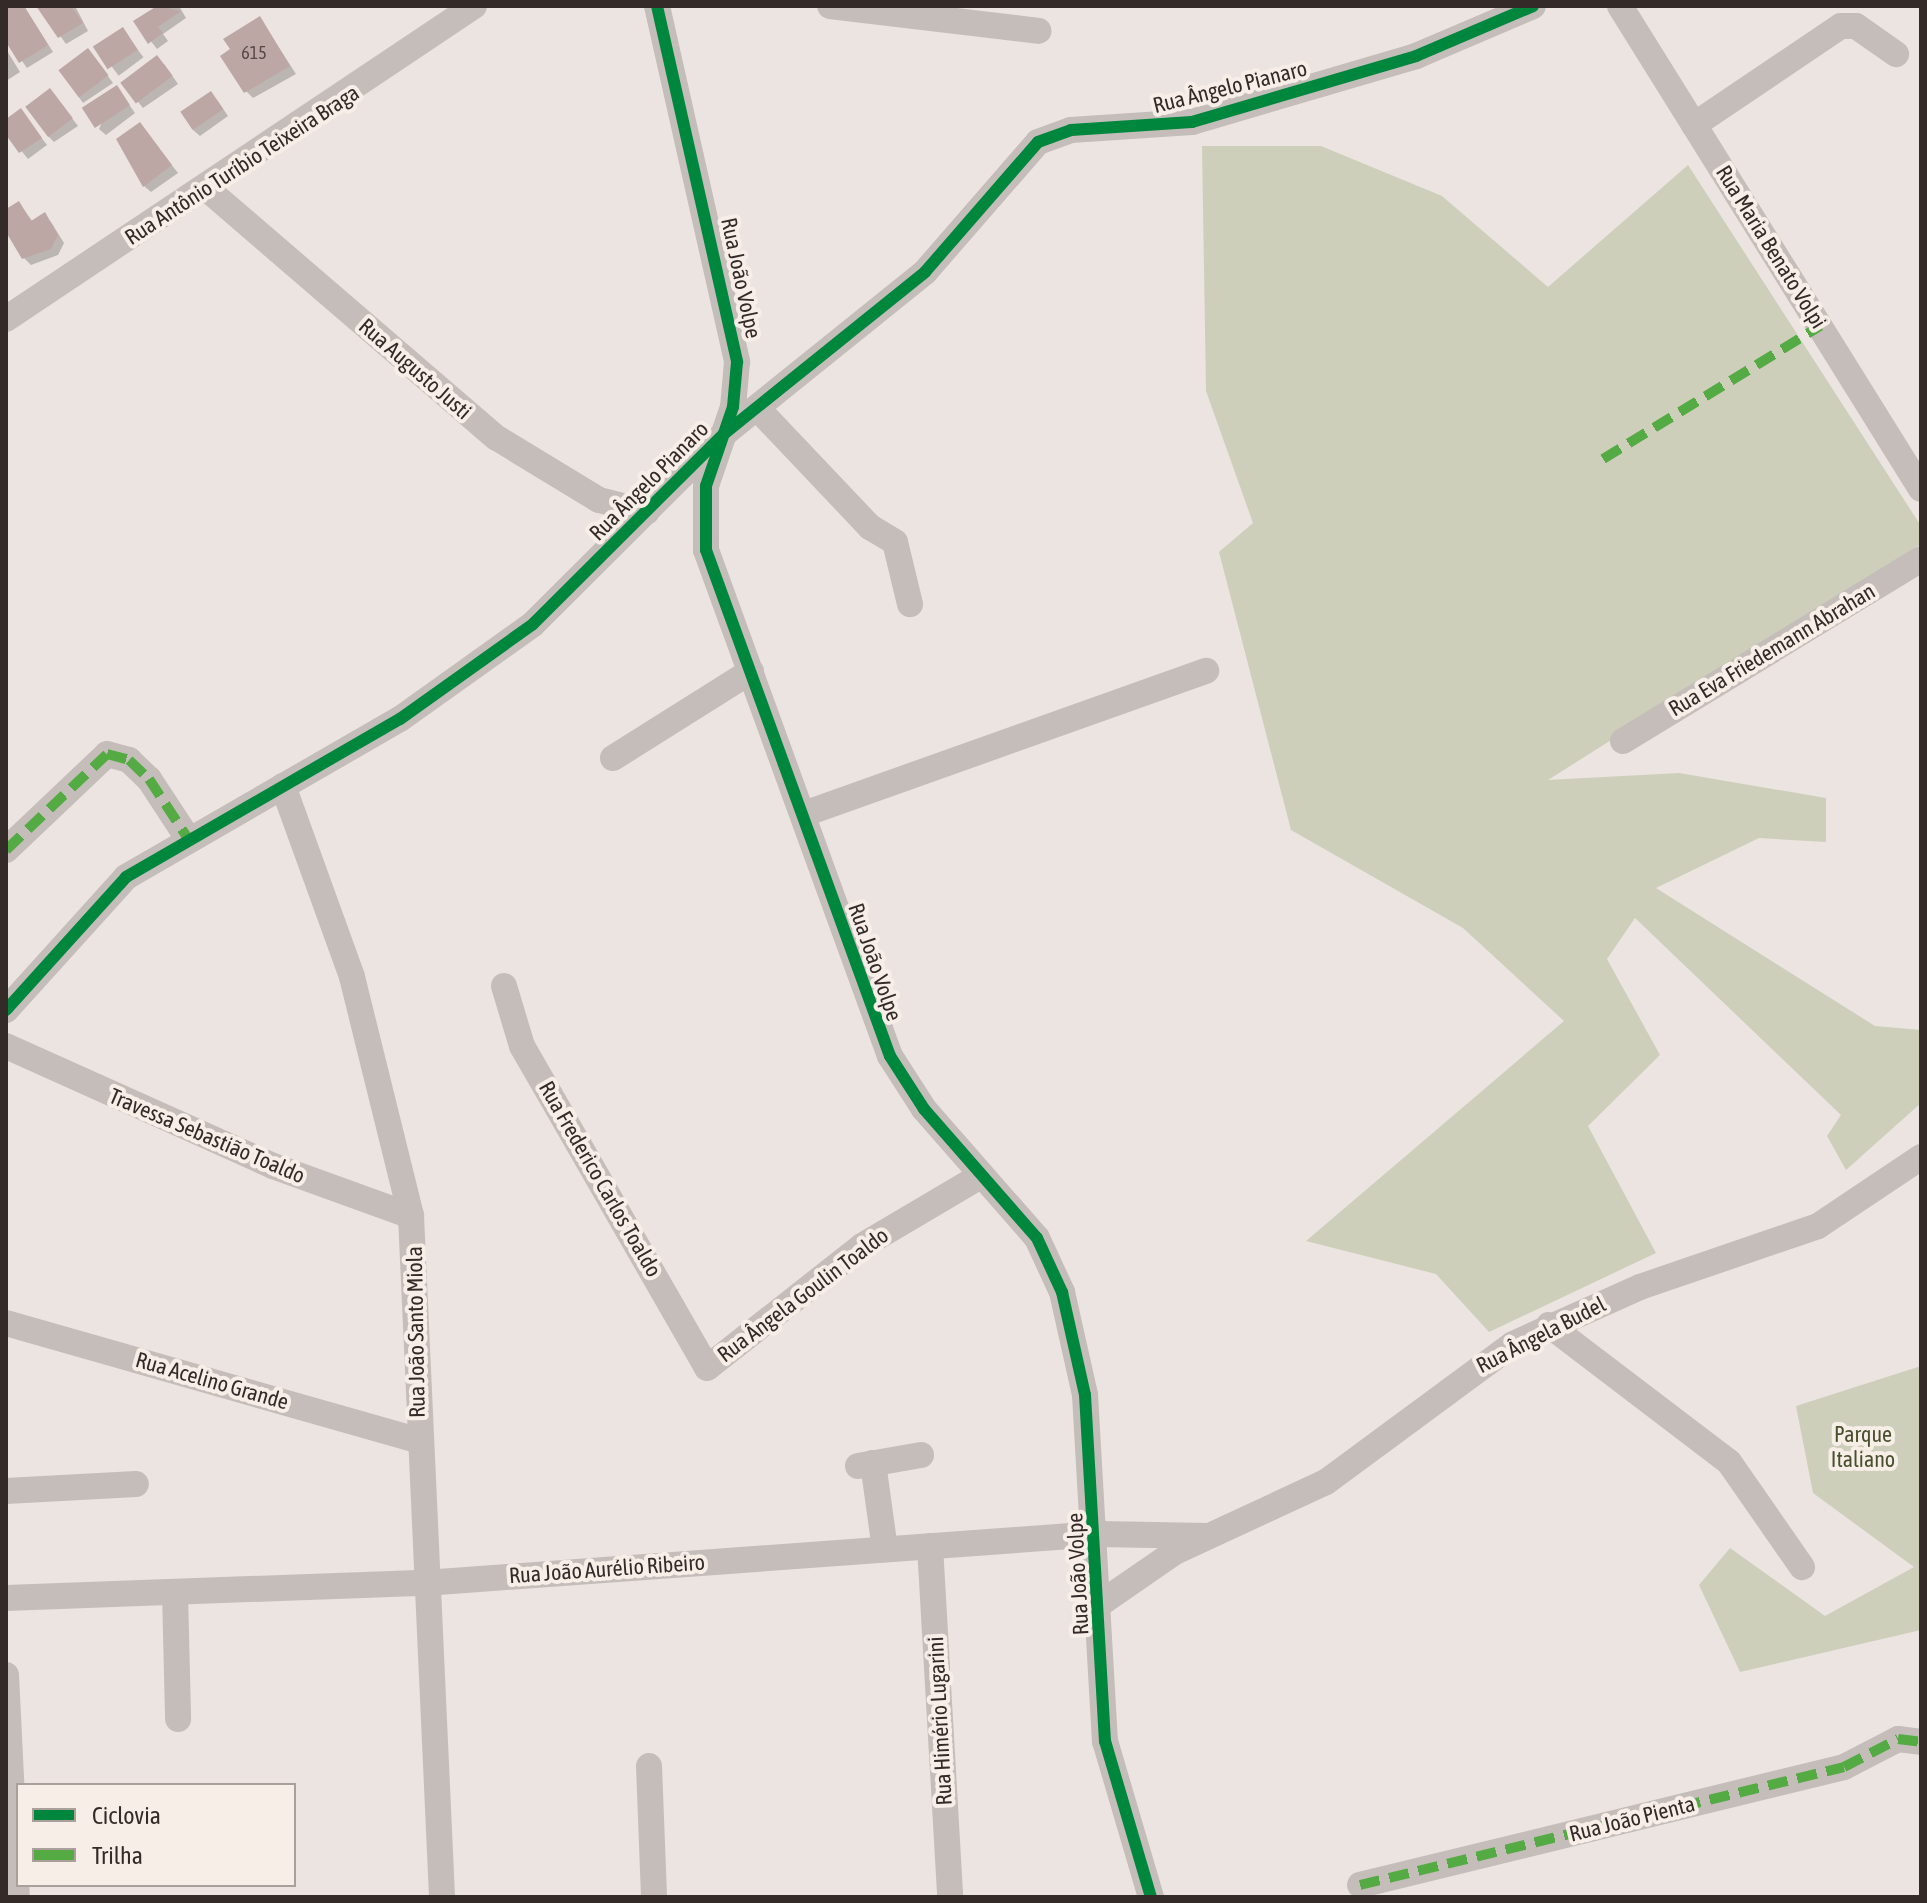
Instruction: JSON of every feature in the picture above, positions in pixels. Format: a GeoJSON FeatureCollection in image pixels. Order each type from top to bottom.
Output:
{"type":"FeatureCollection","features":[{"type":"Feature","properties":{"kind":"street","name":"Rua Antônio Turíbio Teixeira Braga"},"geometry":{"type":"LineString","coordinates":[[6,319],[207,189],[474,6]]}},
{"type":"Feature","properties":{"kind":"street","name":"Rua João Volpe"},"geometry":{"type":"LineString","coordinates":[[657,6],[734,331],[737,386],[725,433],[706,486],[702,528],[890,1056],[982,1175],[1037,1238],[1062,1292],[1085,1395],[1098,1534],[1107,1753],[1151,1897]]}},
{"type":"Feature","properties":{"kind":"street"},"geometry":{"type":"LineString","coordinates":[[830,6],[1000,16],[1039,31]]}},
{"type":"Feature","properties":{"kind":"street","name":"Rua Ângelo Pianaro"},"geometry":{"type":"LineString","coordinates":[[6,1010],[97,903],[187,837],[400,719],[500,649],[647,512],[725,433],[925,272],[1038,142],[1071,130],[1192,122],[1416,56],[1533,6]]}},
{"type":"Feature","properties":{"kind":"street","name":"Rua Maria Benato Volpi"},"geometry":{"type":"LineString","coordinates":[[1620,6],[1921,489]]}},
{"type":"Feature","properties":{"kind":"street"},"geometry":{"type":"LineString","coordinates":[[1694,125],[1841,26],[1856,26],[1896,54]]}},
{"type":"Feature","properties":{"kind":"street","name":"Rua Augusto Justi"},"geometry":{"type":"LineString","coordinates":[[207,189],[497,438],[599,500],[647,512]]}},
{"type":"Feature","properties":{"kind":"street"},"geometry":{"type":"LineString","coordinates":[[758,409],[870,527],[895,542],[910,604]]}},
{"type":"Feature","properties":{"kind":"street","name":"Rua Eva Friedemann Abrahan"},"geometry":{"type":"LineString","coordinates":[[1623,741],[1921,559]]}},
{"type":"Feature","properties":{"kind":"street"},"geometry":{"type":"LineString","coordinates":[[613,758],[751,671]]}},
{"type":"Feature","properties":{"kind":"street"},"geometry":{"type":"LineString","coordinates":[[804,814],[1206,671]]}},
{"type":"Feature","properties":{"kind":"street"},"geometry":{"type":"LineString","coordinates":[[6,850],[107,754],[129,760],[149,779],[187,837]]}},
{"type":"Feature","properties":{"kind":"street","name":"Rua João Santo Miola"},"geometry":{"type":"LineString","coordinates":[[283,786],[352,977],[411,1216],[418,1440],[442,1897]]}},
{"type":"Feature","properties":{"kind":"street","name":"Rua Frederico Carlos Toaldo"},"geometry":{"type":"LineString","coordinates":[[504,986],[522,1046],[707,1368]]}},
{"type":"Feature","properties":{"kind":"street","name":"Travessa Sebastião Toaldo"},"geometry":{"type":"LineString","coordinates":[[6,1046],[273,1166],[411,1216]]}},
{"type":"Feature","properties":{"kind":"street","name":"Rua Ângela Budel"},"geometry":{"type":"LineString","coordinates":[[1101,1603],[1208,1536],[1300,1499],[1482,1363],[1549,1325],[1818,1226],[1921,1157]]}},
{"type":"Feature","properties":{"kind":"street","name":"Rua Ângela Goulin Toaldo"},"geometry":{"type":"LineString","coordinates":[[707,1368],[862,1246],[982,1175]]}},
{"type":"Feature","properties":{"kind":"street","name":"Rua Acelino Grande"},"geometry":{"type":"LineString","coordinates":[[6,1323],[418,1440]]}},
{"type":"Feature","properties":{"kind":"street"},"geometry":{"type":"LineString","coordinates":[[1549,1325],[1729,1462],[1802,1567]]}},
{"type":"Feature","properties":{"kind":"street"},"geometry":{"type":"LineString","coordinates":[[885,1549],[866,1465],[921,1455]]}},
{"type":"Feature","properties":{"kind":"street"},"geometry":{"type":"LineString","coordinates":[[6,1491],[136,1484]]}},
{"type":"Feature","properties":{"kind":"street","name":"Rua João Aurélio Ribeiro"},"geometry":{"type":"LineString","coordinates":[[6,1598],[425,1583],[1098,1534],[1208,1536]]}},
{"type":"Feature","properties":{"kind":"street","name":"Rua Himério Lugarini"},"geometry":{"type":"LineString","coordinates":[[930,1546],[950,1897]]}},
{"type":"Feature","properties":{"kind":"street"},"geometry":{"type":"LineString","coordinates":[[175,1592],[178,1719]]}},
{"type":"Feature","properties":{"kind":"street"},"geometry":{"type":"LineString","coordinates":[[6,1675],[16,1877]]}},
{"type":"Feature","properties":{"kind":"street","name":"Rua João Pienta"},"geometry":{"type":"LineString","coordinates":[[1360,1885],[1844,1767],[1910,1740]]}},
{"type":"Feature","properties":{"kind":"street"},"geometry":{"type":"LineString","coordinates":[[649,1766],[654,1897]]}},
{"type":"Feature","properties":{"kind":"green space"},"geometry":{"type":"Polygon","coordinates":[[[1202,146],[1321,146],[1442,196],[1548,287],[1688,165],[1921,526],[1921,544],[1548,780],[1679,773],[1826,798],[1826,842],[1759,838],[1656,888],[1875,1026],[1921,1030],[1921,1103],[1846,1170],[1827,1136],[1841,1115],[1635,918],[1607,959],[1660,1055],[1588,1126],[1656,1253],[1489,1332],[1436,1274],[1306,1241],[1564,1021],[1463,928],[1291,830],[1219,552],[1253,523],[1206,391],[1202,146]]]}},
{"type":"Feature","properties":{"kind":"green space","name":"Parque Italiano"},"geometry":{"type":"Polygon","coordinates":[[[1921,1366],[1921,1630],[1740,1672],[1699,1585],[1730,1548],[1825,1616],[1914,1567],[1813,1493],[1796,1406],[1921,1366]]]}},
{"type":"Feature","properties":{"kind":"building"},"geometry":{"type":"Polygon","coordinates":[[[6,6],[24,6],[48,45],[19,63],[6,42],[6,6]]]}},
{"type":"Feature","properties":{"kind":"building"},"geometry":{"type":"Polygon","coordinates":[[[36,6],[71,6],[83,23],[58,38],[36,6]]]}},
{"type":"Feature","properties":{"kind":"building"},"geometry":{"type":"Polygon","coordinates":[[[157,6],[181,11],[158,27],[163,33],[148,44],[133,21],[157,6]]]}},
{"type":"Feature","properties":{"kind":"building"},"geometry":{"type":"Polygon","coordinates":[[[260,16],[290,66],[244,93],[220,56],[230,49],[223,39],[260,16]]]}},
{"type":"Feature","properties":{"kind":"building"},"geometry":{"type":"Polygon","coordinates":[[[123,27],[138,50],[108,69],[93,47],[123,27]]]}},
{"type":"Feature","properties":{"kind":"building"},"geometry":{"type":"Polygon","coordinates":[[[88,48],[108,75],[79,97],[58,70],[88,48]]]}},
{"type":"Feature","properties":{"kind":"building"},"geometry":{"type":"Polygon","coordinates":[[[157,55],[173,76],[136,103],[120,83],[157,55]]]}},
{"type":"Feature","properties":{"kind":"building"},"geometry":{"type":"Polygon","coordinates":[[[117,85],[130,105],[95,128],[82,108],[117,85]]]}},
{"type":"Feature","properties":{"kind":"building"},"geometry":{"type":"Polygon","coordinates":[[[50,88],[73,118],[48,137],[25,107],[50,88]]]}},
{"type":"Feature","properties":{"kind":"building"},"geometry":{"type":"Polygon","coordinates":[[[211,91],[223,109],[193,130],[180,112],[211,91]]]}},
{"type":"Feature","properties":{"kind":"building"},"geometry":{"type":"Polygon","coordinates":[[[21,108],[42,138],[19,153],[6,135],[6,119],[21,108]]]}},
{"type":"Feature","properties":{"kind":"building"},"geometry":{"type":"Polygon","coordinates":[[[140,122],[172,165],[143,187],[116,139],[140,122]]]}},
{"type":"Feature","properties":{"kind":"building"},"geometry":{"type":"Polygon","coordinates":[[[19,201],[31,221],[45,212],[58,235],[51,249],[22,259],[6,232],[6,209],[19,201]]]}},
{"type":"Feature","properties":{"kind":"marked path"},"geometry":{"type":"LineString","coordinates":[[1603,459],[1820,326]]}},
{"type":"Feature","properties":{"kind":"marked path"},"geometry":{"type":"LineString","coordinates":[[6,850],[107,754],[129,760],[149,779],[187,837]]}},
{"type":"Feature","properties":{"kind":"marked path"},"geometry":{"type":"LineString","coordinates":[[1360,1885],[1844,1767],[1898,1739],[1921,1742]]}},
{"type":"Feature","properties":{"kind":"cycle path"},"geometry":{"type":"LineString","coordinates":[[657,6],[737,362],[733,407],[706,486],[706,550],[890,1056],[924,1109],[1037,1238],[1062,1292],[1085,1395],[1105,1741],[1151,1897]]}},
{"type":"Feature","properties":{"kind":"cycle path"},"geometry":{"type":"LineString","coordinates":[[6,1010],[126,877],[400,719],[533,624],[725,433],[925,272],[1038,142],[1071,130],[1192,122],[1416,56],[1533,6]]}}]}
